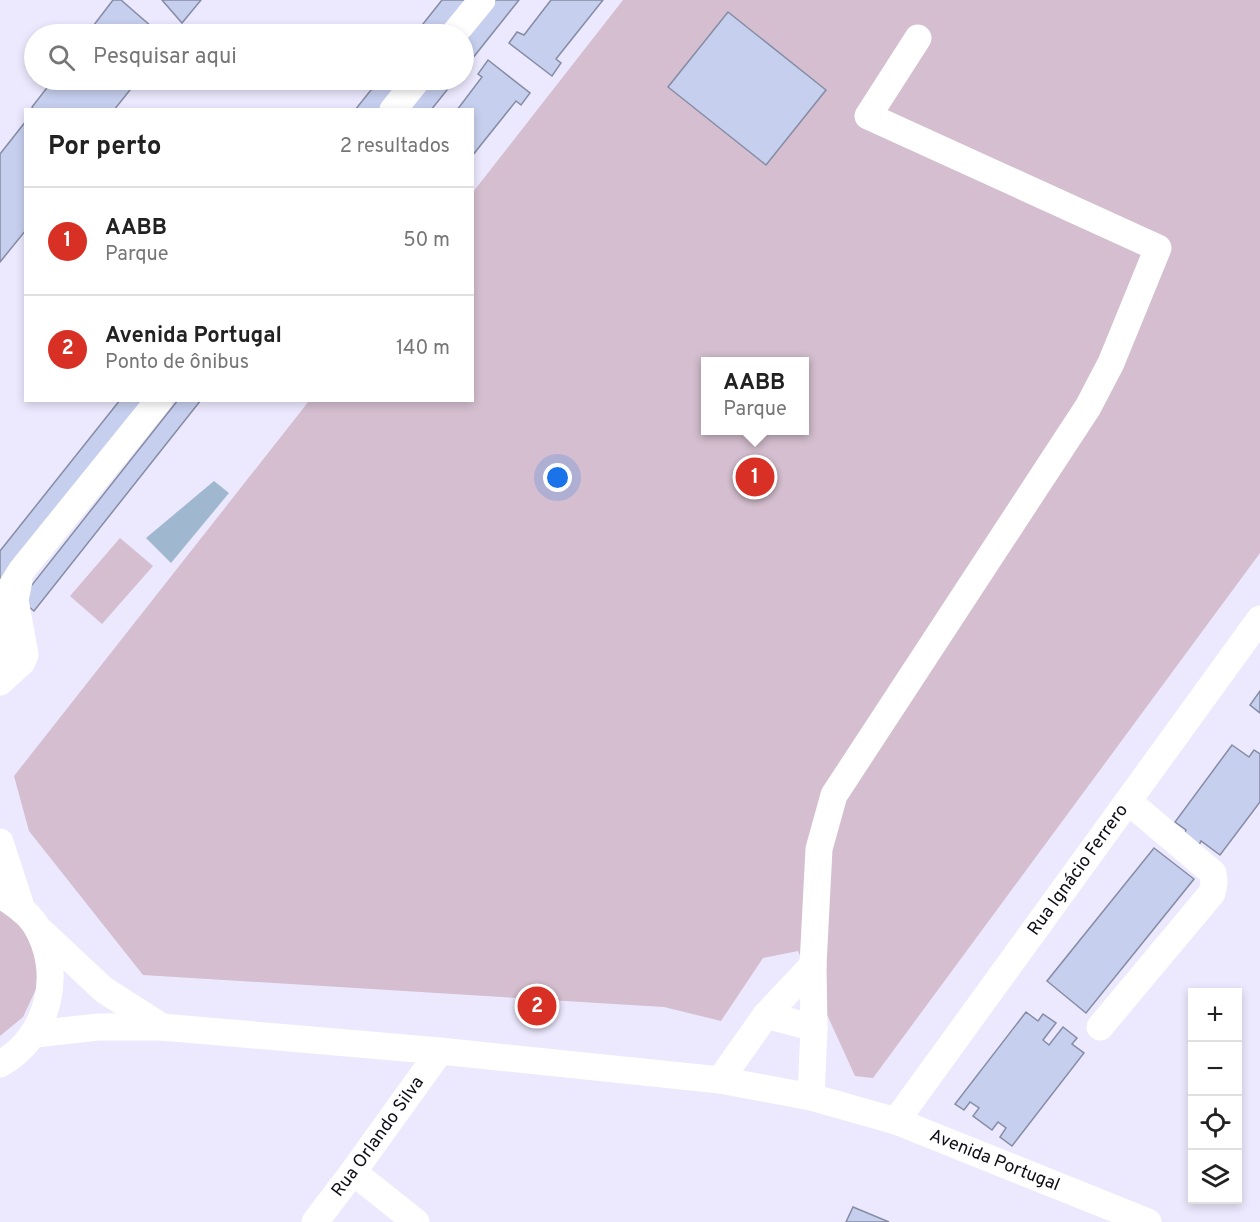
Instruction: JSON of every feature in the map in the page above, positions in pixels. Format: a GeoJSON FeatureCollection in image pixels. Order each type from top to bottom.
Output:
{"type":"FeatureCollection","features":[{"type":"Feature","properties":{"kind":"street"},"geometry":{"type":"LineString","coordinates":[[462,24],[482,0]]}},
{"type":"Feature","properties":{"kind":"street"},"geometry":{"type":"LineString","coordinates":[[811,1097],[814,1028],[813,965],[819,849],[834,795],[1088,407],[1111,363],[1158,248],[868,116],[918,38]]}},
{"type":"Feature","properties":{"kind":"street"},"geometry":{"type":"LineString","coordinates":[[395,108],[409,90]]}},
{"type":"Feature","properties":{"kind":"street"},"geometry":{"type":"LineString","coordinates":[[0,610],[1,604],[21,571],[157,402]]}},
{"type":"Feature","properties":{"kind":"street"},"geometry":{"type":"LineString","coordinates":[[0,682],[22,662],[25,655],[15,600],[21,571]]}},
{"type":"Feature","properties":{"kind":"street"},"geometry":{"type":"LineString","coordinates":[[0,619],[4,650],[0,654]]}},
{"type":"Feature","properties":{"kind":"street","name":"Rua Ignácio Ferrero"},"geometry":{"type":"LineString","coordinates":[[896,1121],[1260,619]]}},
{"type":"Feature","properties":{"kind":"street"},"geometry":{"type":"LineString","coordinates":[[1100,1027],[1212,892],[1214,883],[1213,873],[1128,801]]}},
{"type":"Feature","properties":{"kind":"street"},"geometry":{"type":"LineString","coordinates":[[0,842],[28,917],[47,951],[51,979],[47,1008],[35,1034],[7,1061],[0,1084]]}},
{"type":"Feature","properties":{"kind":"street","name":"Avenida Portugal"},"geometry":{"type":"LineString","coordinates":[[0,894],[28,917],[104,990],[162,1027]]}},
{"type":"Feature","properties":{"kind":"street"},"geometry":{"type":"LineString","coordinates":[[720,1080],[766,1015],[813,965]]}},
{"type":"Feature","properties":{"kind":"street"},"geometry":{"type":"LineString","coordinates":[[766,1015],[814,1028]]}},
{"type":"Feature","properties":{"kind":"street","name":"Avenida Portugal"},"geometry":{"type":"LineString","coordinates":[[35,1034],[98,1027],[162,1027],[440,1051],[720,1080],[811,1097],[896,1121],[1148,1222]]}},
{"type":"Feature","properties":{"kind":"street","name":"Rua Orlando Silva"},"geometry":{"type":"LineString","coordinates":[[315,1222],[440,1051]]}},
{"type":"Feature","properties":{"kind":"street"},"geometry":{"type":"LineString","coordinates":[[353,1172],[416,1222]]}},
{"type":"Feature","properties":{"kind":"shaded area"},"geometry":{"type":"Polygon","coordinates":[[[623,0],[1260,0],[1260,553],[873,1078],[855,1076],[798,951],[763,958],[721,1021],[664,1007],[143,975],[29,831],[14,776],[308,402],[474,402],[474,191],[623,0]]]}},
{"type":"Feature","properties":{"kind":"shaded area"},"geometry":{"type":"Polygon","coordinates":[[[120,538],[153,566],[102,624],[70,596],[120,538]]]}},
{"type":"Feature","properties":{"kind":"shaded area"},"geometry":{"type":"Polygon","coordinates":[[[0,895],[39,954],[37,987],[23,1017],[0,1036],[0,895]]]}},
{"type":"Feature","properties":{"kind":"water"},"geometry":{"type":"Polygon","coordinates":[[[214,481],[229,493],[171,563],[146,538],[214,481]]]}},
{"type":"Feature","properties":{"kind":"building"},"geometry":{"type":"Polygon","coordinates":[[[113,0],[121,0],[149,24],[95,24],[113,0]]]}},
{"type":"Feature","properties":{"kind":"building"},"geometry":{"type":"Polygon","coordinates":[[[162,0],[201,0],[182,23],[162,0]]]}},
{"type":"Feature","properties":{"kind":"building"},"geometry":{"type":"Polygon","coordinates":[[[442,0],[467,0],[448,24],[423,24],[442,0]]]}},
{"type":"Feature","properties":{"kind":"building"},"geometry":{"type":"Polygon","coordinates":[[[496,0],[519,0],[474,56],[474,28],[496,0]]]}},
{"type":"Feature","properties":{"kind":"building"},"geometry":{"type":"Polygon","coordinates":[[[551,0],[603,0],[556,59],[561,63],[552,76],[509,43],[517,32],[524,35],[551,0]]]}},
{"type":"Feature","properties":{"kind":"building"},"geometry":{"type":"Polygon","coordinates":[[[728,12],[826,90],[766,165],[668,87],[728,12]]]}},
{"type":"Feature","properties":{"kind":"building"},"geometry":{"type":"Polygon","coordinates":[[[488,60],[530,93],[521,105],[516,101],[474,154],[474,108],[459,108],[482,77],[478,74],[488,60]]]}},
{"type":"Feature","properties":{"kind":"building"},"geometry":{"type":"Polygon","coordinates":[[[45,90],[130,90],[116,108],[32,107],[45,90]]]}},
{"type":"Feature","properties":{"kind":"building"},"geometry":{"type":"Polygon","coordinates":[[[371,90],[396,90],[382,108],[357,108],[371,90]]]}},
{"type":"Feature","properties":{"kind":"building"},"geometry":{"type":"Polygon","coordinates":[[[424,90],[447,90],[433,108],[410,108],[424,90]]]}},
{"type":"Feature","properties":{"kind":"building"},"geometry":{"type":"Polygon","coordinates":[[[24,124],[24,232],[0,262],[0,154],[24,124]]]}},
{"type":"Feature","properties":{"kind":"building"},"geometry":{"type":"Polygon","coordinates":[[[118,402],[144,402],[0,583],[0,551],[118,402]]]}},
{"type":"Feature","properties":{"kind":"building"},"geometry":{"type":"Polygon","coordinates":[[[176,402],[199,402],[34,611],[20,600],[176,402]]]}},
{"type":"Feature","properties":{"kind":"building"},"geometry":{"type":"Polygon","coordinates":[[[1260,691],[1260,713],[1250,705],[1260,691]]]}},
{"type":"Feature","properties":{"kind":"building"},"geometry":{"type":"Polygon","coordinates":[[[1232,745],[1249,757],[1254,750],[1260,754],[1260,802],[1220,855],[1201,841],[1199,845],[1184,834],[1186,830],[1175,822],[1232,745]]]}},
{"type":"Feature","properties":{"kind":"building"},"geometry":{"type":"Polygon","coordinates":[[[1154,848],[1194,879],[1086,1013],[1047,981],[1154,848]]]}},
{"type":"Feature","properties":{"kind":"building"},"geometry":{"type":"Polygon","coordinates":[[[1026,1012],[1038,1021],[1043,1014],[1056,1023],[1043,1040],[1049,1045],[1063,1027],[1077,1038],[1072,1044],[1084,1053],[1012,1146],[1000,1137],[1006,1128],[998,1122],[992,1130],[973,1116],[979,1108],[970,1102],[964,1110],[955,1104],[1026,1012]]]}},
{"type":"Feature","properties":{"kind":"building"},"geometry":{"type":"Polygon","coordinates":[[[853,1207],[889,1222],[846,1222],[853,1207]]]}},
{"type":"Feature","properties":{"kind":"place","name":"AABB"},"geometry":{"type":"Point","coordinates":[755,477]}},
{"type":"Feature","properties":{"kind":"place","name":"Avenida Portugal"},"geometry":{"type":"Point","coordinates":[537,1006]}}]}
